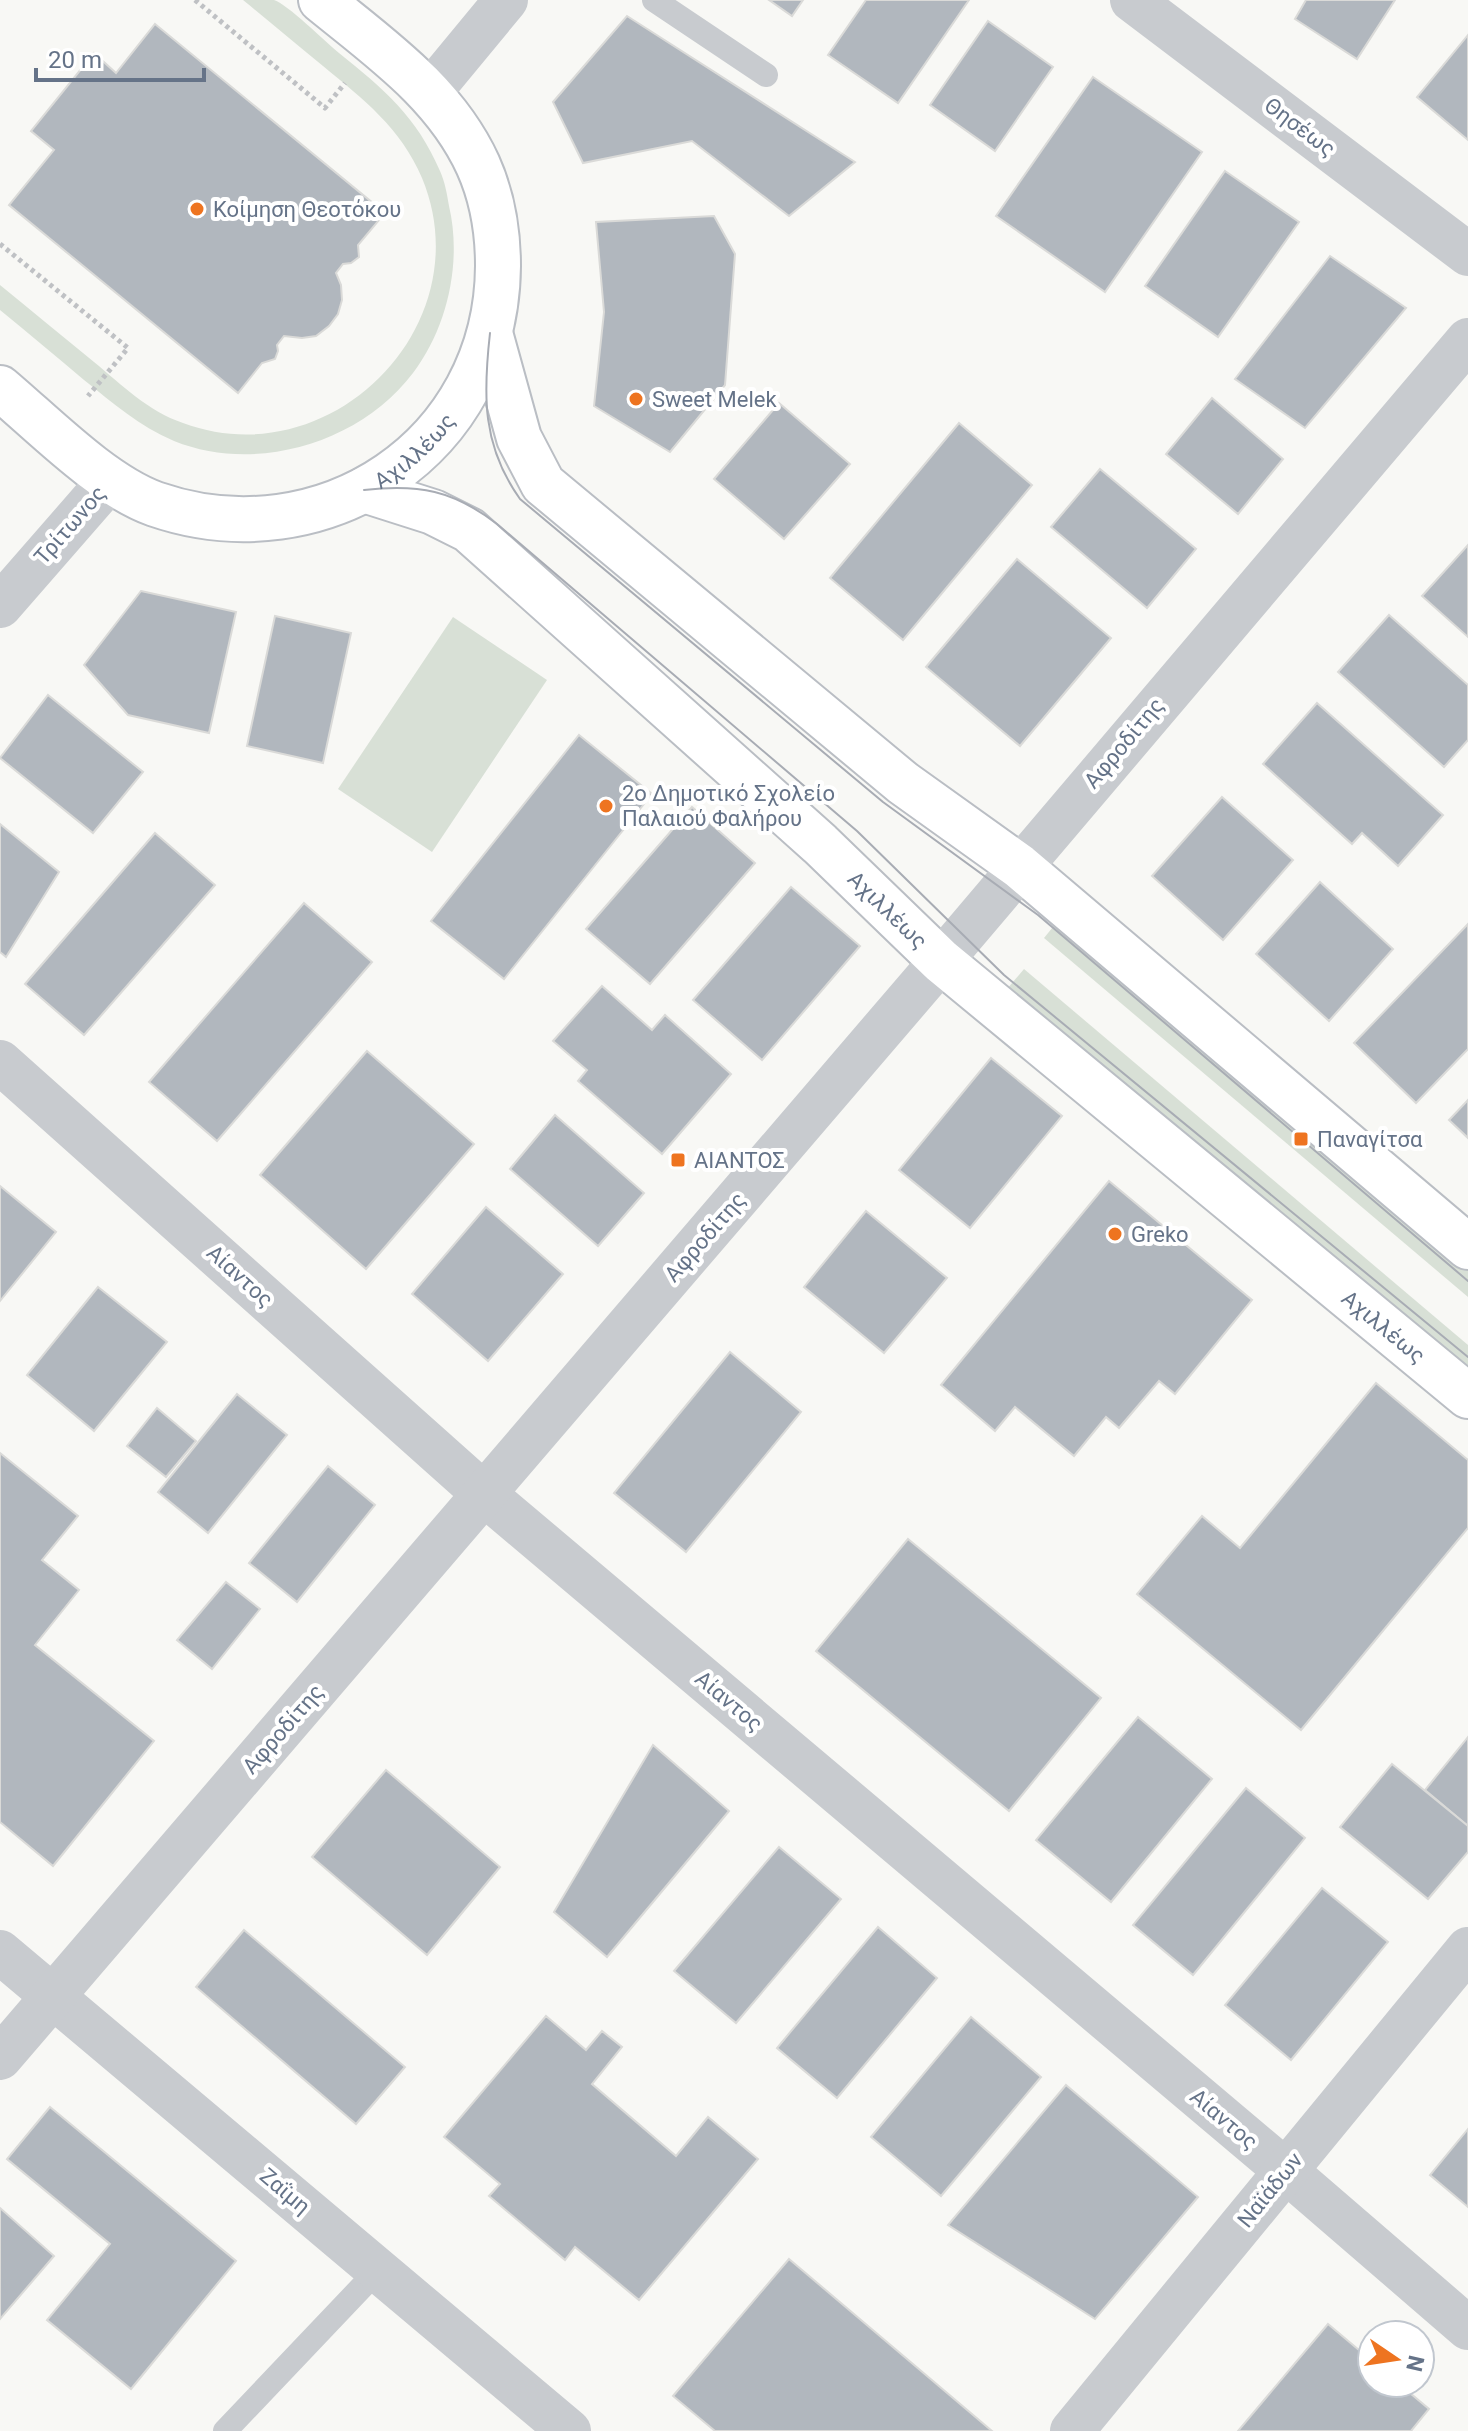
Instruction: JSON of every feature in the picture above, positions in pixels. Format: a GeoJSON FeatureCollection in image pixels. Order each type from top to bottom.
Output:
{"type":"FeatureCollection","features":[{"type":"Feature","properties":{"kind":"main road"},"geometry":{"type":"LineString","coordinates":[[321,0],[430,92],[464,138],[479,167],[492,208],[498,249],[497,291],[490,333],[519,438],[543,484],[903,783],[1019,866],[1468,1247]]}},
{"type":"Feature","properties":{"kind":"main road","name":"Αχιλλέως"},"geometry":{"type":"LineString","coordinates":[[364,490],[397,470],[428,442],[455,409],[475,372],[490,333]]}},
{"type":"Feature","properties":{"kind":"main road"},"geometry":{"type":"LineString","coordinates":[[0,388],[109,481],[130,493],[197,516],[239,521],[281,518],[322,509],[364,490]]}},
{"type":"Feature","properties":{"kind":"main road","name":"Αχιλλέως"},"geometry":{"type":"LineString","coordinates":[[364,490],[433,512],[469,530],[820,844],[941,961],[1468,1396]]}},
{"type":"Feature","properties":{"kind":"street"},"geometry":{"type":"LineString","coordinates":[[430,92],[506,0]]}},
{"type":"Feature","properties":{"kind":"street","name":"Θησέως"},"geometry":{"type":"LineString","coordinates":[[1132,0],[1468,254]]}},
{"type":"Feature","properties":{"kind":"street","name":"Αφροδίτης"},"geometry":{"type":"LineString","coordinates":[[0,2058],[941,961],[1468,340]]}},
{"type":"Feature","properties":{"kind":"street","name":"Τρίτωνος"},"geometry":{"type":"LineString","coordinates":[[0,606],[109,481]]}},
{"type":"Feature","properties":{"kind":"street","name":"Αίαντος"},"geometry":{"type":"LineString","coordinates":[[0,1062],[484,1494],[1468,2328]]}},
{"type":"Feature","properties":{"kind":"street","name":"Ναϊάδων"},"geometry":{"type":"LineString","coordinates":[[1072,2431],[1468,1949]]}},
{"type":"Feature","properties":{"kind":"street","name":"Ζαΐμη"},"geometry":{"type":"LineString","coordinates":[[0,1952],[569,2431]]}},
{"type":"Feature","properties":{"kind":"lane"},"geometry":{"type":"LineString","coordinates":[[654,0],[766,75]]}},
{"type":"Feature","properties":{"kind":"lane"},"geometry":{"type":"LineString","coordinates":[[225,2431],[378,2270]]}},
{"type":"Feature","properties":{"kind":"path"},"geometry":{"type":"LineString","coordinates":[[195,0],[325,108],[376,45]]}},
{"type":"Feature","properties":{"kind":"path"},"geometry":{"type":"LineString","coordinates":[[0,244],[128,348],[56,435]]}},
{"type":"Feature","properties":{"kind":"shaded area"},"geometry":{"type":"Polygon","coordinates":[[[243,0],[274,0],[288,8],[371,79],[410,119],[431,152],[443,179],[453,227],[454,249],[449,293],[435,335],[413,373],[391,397],[365,418],[336,434],[304,446],[238,454],[206,450],[174,441],[127,414],[0,310],[0,285],[136,397],[158,412],[183,423],[238,434],[291,429],[340,408],[381,376],[412,335],[431,286],[435,233],[422,178],[403,144],[380,116],[243,0]]]}},
{"type":"Feature","properties":{"kind":"shaded area"},"geometry":{"type":"Polygon","coordinates":[[[453,617],[547,680],[432,852],[338,789],[453,617]]]}},
{"type":"Feature","properties":{"kind":"shaded area"},"geometry":{"type":"Polygon","coordinates":[[[1057,922],[1468,1270],[1468,1297],[1044,938],[1057,922]]]}},
{"type":"Feature","properties":{"kind":"shaded area"},"geometry":{"type":"Polygon","coordinates":[[[1024,969],[1468,1345],[1468,1371],[1007,989],[1024,969]]]}},
{"type":"Feature","properties":{"kind":"building"},"geometry":{"type":"Polygon","coordinates":[[[769,0],[803,0],[792,16],[769,0]]]}},
{"type":"Feature","properties":{"kind":"building"},"geometry":{"type":"Polygon","coordinates":[[[866,0],[969,0],[898,103],[828,55],[866,0]]]}},
{"type":"Feature","properties":{"kind":"building"},"geometry":{"type":"Polygon","coordinates":[[[1306,0],[1395,0],[1357,59],[1295,19],[1306,0]]]}},
{"type":"Feature","properties":{"kind":"building"},"geometry":{"type":"Polygon","coordinates":[[[627,16],[855,162],[789,216],[692,141],[583,163],[553,102],[627,16]]]}},
{"type":"Feature","properties":{"kind":"building"},"geometry":{"type":"Polygon","coordinates":[[[988,21],[1053,67],[995,151],[930,105],[988,21]]]}},
{"type":"Feature","properties":{"kind":"building","name":"Κοίμηση Θεοτόκου"},"geometry":{"type":"Polygon","coordinates":[[[155,24],[385,213],[358,245],[359,257],[343,264],[336,273],[342,300],[338,314],[329,326],[316,336],[284,336],[277,345],[275,359],[262,363],[238,393],[9,205],[54,150],[31,131],[94,53],[116,73],[155,24]]]}},
{"type":"Feature","properties":{"kind":"building"},"geometry":{"type":"Polygon","coordinates":[[[1468,35],[1468,140],[1417,97],[1468,35]]]}},
{"type":"Feature","properties":{"kind":"building"},"geometry":{"type":"Polygon","coordinates":[[[1093,77],[1202,152],[1105,292],[996,216],[1093,77]]]}},
{"type":"Feature","properties":{"kind":"building"},"geometry":{"type":"Polygon","coordinates":[[[1225,171],[1299,222],[1218,337],[1145,286],[1225,171]]]}},
{"type":"Feature","properties":{"kind":"building"},"geometry":{"type":"Polygon","coordinates":[[[714,216],[735,254],[725,385],[670,452],[594,406],[604,312],[596,222],[714,216]]]}},
{"type":"Feature","properties":{"kind":"building"},"geometry":{"type":"Polygon","coordinates":[[[1330,256],[1406,308],[1305,428],[1235,379],[1330,256]]]}},
{"type":"Feature","properties":{"kind":"building"},"geometry":{"type":"Polygon","coordinates":[[[1212,398],[1283,459],[1238,514],[1166,454],[1212,398]]]}},
{"type":"Feature","properties":{"kind":"building"},"geometry":{"type":"Polygon","coordinates":[[[779,403],[850,464],[784,539],[714,479],[779,403]]]}},
{"type":"Feature","properties":{"kind":"building"},"geometry":{"type":"Polygon","coordinates":[[[959,423],[1032,485],[903,640],[830,578],[959,423]]]}},
{"type":"Feature","properties":{"kind":"building"},"geometry":{"type":"Polygon","coordinates":[[[1100,469],[1196,549],[1147,608],[1051,527],[1100,469]]]}},
{"type":"Feature","properties":{"kind":"building"},"geometry":{"type":"Polygon","coordinates":[[[1468,545],[1468,637],[1422,596],[1468,545]]]}},
{"type":"Feature","properties":{"kind":"building"},"geometry":{"type":"Polygon","coordinates":[[[1017,559],[1111,638],[1020,746],[926,667],[1017,559]]]}},
{"type":"Feature","properties":{"kind":"building"},"geometry":{"type":"Polygon","coordinates":[[[141,591],[236,612],[209,733],[128,715],[84,665],[141,591]]]}},
{"type":"Feature","properties":{"kind":"building"},"geometry":{"type":"Polygon","coordinates":[[[1389,615],[1468,685],[1468,740],[1444,767],[1338,672],[1389,615]]]}},
{"type":"Feature","properties":{"kind":"building"},"geometry":{"type":"Polygon","coordinates":[[[275,616],[351,633],[323,763],[247,746],[275,616]]]}},
{"type":"Feature","properties":{"kind":"building"},"geometry":{"type":"Polygon","coordinates":[[[48,695],[143,772],[93,833],[0,758],[48,695]]]}},
{"type":"Feature","properties":{"kind":"building"},"geometry":{"type":"Polygon","coordinates":[[[1317,703],[1443,815],[1398,866],[1362,833],[1352,844],[1263,764],[1317,703]]]}},
{"type":"Feature","properties":{"kind":"building"},"geometry":{"type":"Polygon","coordinates":[[[579,735],[652,794],[504,979],[431,921],[579,735]]]}},
{"type":"Feature","properties":{"kind":"building"},"geometry":{"type":"Polygon","coordinates":[[[1222,797],[1293,860],[1223,940],[1152,876],[1222,797]]]}},
{"type":"Feature","properties":{"kind":"building"},"geometry":{"type":"Polygon","coordinates":[[[692,807],[755,863],[650,984],[586,929],[692,807]]]}},
{"type":"Feature","properties":{"kind":"building"},"geometry":{"type":"Polygon","coordinates":[[[0,824],[59,872],[6,957],[0,952],[0,824]]]}},
{"type":"Feature","properties":{"kind":"building"},"geometry":{"type":"Polygon","coordinates":[[[155,833],[215,885],[84,1035],[25,984],[155,833]]]}},
{"type":"Feature","properties":{"kind":"building"},"geometry":{"type":"Polygon","coordinates":[[[1320,882],[1393,949],[1329,1021],[1256,954],[1320,882]]]}},
{"type":"Feature","properties":{"kind":"building"},"geometry":{"type":"Polygon","coordinates":[[[791,887],[860,946],[762,1060],[693,1000],[791,887]]]}},
{"type":"Feature","properties":{"kind":"building"},"geometry":{"type":"Polygon","coordinates":[[[304,903],[372,962],[217,1141],[149,1082],[304,903]]]}},
{"type":"Feature","properties":{"kind":"building"},"geometry":{"type":"Polygon","coordinates":[[[1468,924],[1468,1049],[1416,1103],[1354,1043],[1468,924]]]}},
{"type":"Feature","properties":{"kind":"building"},"geometry":{"type":"Polygon","coordinates":[[[602,986],[652,1030],[665,1015],[731,1074],[662,1154],[578,1081],[587,1070],[553,1041],[602,986]]]}},
{"type":"Feature","properties":{"kind":"building"},"geometry":{"type":"Polygon","coordinates":[[[367,1051],[474,1144],[366,1269],[260,1175],[367,1051]]]}},
{"type":"Feature","properties":{"kind":"building"},"geometry":{"type":"Polygon","coordinates":[[[991,1058],[1062,1116],[970,1228],[899,1170],[991,1058]]]}},
{"type":"Feature","properties":{"kind":"building"},"geometry":{"type":"Polygon","coordinates":[[[1468,1100],[1468,1138],[1449,1120],[1468,1100]]]}},
{"type":"Feature","properties":{"kind":"building"},"geometry":{"type":"Polygon","coordinates":[[[555,1115],[644,1193],[598,1246],[510,1169],[555,1115]]]}},
{"type":"Feature","properties":{"kind":"building"},"geometry":{"type":"Polygon","coordinates":[[[1109,1181],[1252,1300],[1175,1394],[1159,1381],[1119,1428],[1106,1417],[1074,1456],[1015,1407],[995,1431],[941,1385],[1109,1181]]]}},
{"type":"Feature","properties":{"kind":"building"},"geometry":{"type":"Polygon","coordinates":[[[0,1186],[56,1232],[0,1301],[0,1186]]]}},
{"type":"Feature","properties":{"kind":"building"},"geometry":{"type":"Polygon","coordinates":[[[486,1207],[563,1274],[488,1361],[412,1294],[486,1207]]]}},
{"type":"Feature","properties":{"kind":"building"},"geometry":{"type":"Polygon","coordinates":[[[866,1211],[947,1278],[884,1353],[804,1287],[866,1211]]]}},
{"type":"Feature","properties":{"kind":"building"},"geometry":{"type":"Polygon","coordinates":[[[98,1287],[167,1342],[94,1431],[27,1375],[98,1287]]]}},
{"type":"Feature","properties":{"kind":"building"},"geometry":{"type":"Polygon","coordinates":[[[730,1352],[801,1412],[686,1552],[614,1493],[730,1352]]]}},
{"type":"Feature","properties":{"kind":"building"},"geometry":{"type":"Polygon","coordinates":[[[1376,1383],[1468,1460],[1468,1528],[1301,1730],[1137,1594],[1202,1516],[1240,1548],[1376,1383]]]}},
{"type":"Feature","properties":{"kind":"building"},"geometry":{"type":"Polygon","coordinates":[[[237,1394],[287,1435],[208,1533],[158,1492],[237,1394]]]}},
{"type":"Feature","properties":{"kind":"building"},"geometry":{"type":"Polygon","coordinates":[[[157,1408],[196,1441],[166,1477],[127,1446],[157,1408]]]}},
{"type":"Feature","properties":{"kind":"building"},"geometry":{"type":"Polygon","coordinates":[[[0,1453],[78,1516],[42,1560],[79,1590],[35,1645],[154,1741],[53,1866],[0,1822],[0,1453]]]}},
{"type":"Feature","properties":{"kind":"building"},"geometry":{"type":"Polygon","coordinates":[[[328,1466],[375,1505],[297,1602],[249,1563],[328,1466]]]}},
{"type":"Feature","properties":{"kind":"building"},"geometry":{"type":"Polygon","coordinates":[[[908,1539],[1101,1698],[1009,1811],[816,1651],[908,1539]]]}},
{"type":"Feature","properties":{"kind":"building"},"geometry":{"type":"Polygon","coordinates":[[[226,1582],[260,1609],[212,1669],[177,1640],[226,1582]]]}},
{"type":"Feature","properties":{"kind":"building"},"geometry":{"type":"Polygon","coordinates":[[[1138,1717],[1212,1779],[1111,1902],[1036,1840],[1138,1717]]]}},
{"type":"Feature","properties":{"kind":"building"},"geometry":{"type":"Polygon","coordinates":[[[1468,1737],[1468,1826],[1425,1790],[1468,1737]]]}},
{"type":"Feature","properties":{"kind":"building"},"geometry":{"type":"Polygon","coordinates":[[[653,1745],[729,1811],[607,1957],[554,1912],[653,1745]]]}},
{"type":"Feature","properties":{"kind":"building"},"geometry":{"type":"Polygon","coordinates":[[[1392,1764],[1468,1826],[1468,1852],[1428,1899],[1340,1827],[1392,1764]]]}},
{"type":"Feature","properties":{"kind":"building"},"geometry":{"type":"Polygon","coordinates":[[[386,1770],[500,1867],[427,1955],[312,1857],[386,1770]]]}},
{"type":"Feature","properties":{"kind":"building"},"geometry":{"type":"Polygon","coordinates":[[[1246,1788],[1305,1838],[1193,1975],[1133,1925],[1246,1788]]]}},
{"type":"Feature","properties":{"kind":"building"},"geometry":{"type":"Polygon","coordinates":[[[779,1847],[841,1899],[736,2023],[674,1971],[779,1847]]]}},
{"type":"Feature","properties":{"kind":"building"},"geometry":{"type":"Polygon","coordinates":[[[1322,1888],[1388,1942],[1291,2060],[1225,2005],[1322,1888]]]}},
{"type":"Feature","properties":{"kind":"building"},"geometry":{"type":"Polygon","coordinates":[[[878,1927],[937,1978],[837,2098],[777,2048],[878,1927]]]}},
{"type":"Feature","properties":{"kind":"building"},"geometry":{"type":"Polygon","coordinates":[[[244,1930],[405,2067],[356,2124],[196,1987],[244,1930]]]}},
{"type":"Feature","properties":{"kind":"building"},"geometry":{"type":"Polygon","coordinates":[[[546,2016],[586,2050],[602,2031],[622,2047],[592,2084],[676,2156],[708,2117],[758,2159],[639,2300],[575,2247],[565,2260],[489,2196],[500,2184],[444,2137],[546,2016]]]}},
{"type":"Feature","properties":{"kind":"building"},"geometry":{"type":"Polygon","coordinates":[[[971,2017],[1041,2077],[941,2196],[871,2137],[971,2017]]]}},
{"type":"Feature","properties":{"kind":"building"},"geometry":{"type":"Polygon","coordinates":[[[1066,2085],[1198,2197],[1095,2319],[948,2225],[1066,2085]]]}},
{"type":"Feature","properties":{"kind":"building"},"geometry":{"type":"Polygon","coordinates":[[[50,2107],[236,2261],[131,2389],[47,2320],[110,2244],[7,2159],[50,2107]]]}},
{"type":"Feature","properties":{"kind":"building"},"geometry":{"type":"Polygon","coordinates":[[[1468,2129],[1468,2207],[1430,2175],[1468,2129]]]}},
{"type":"Feature","properties":{"kind":"building"},"geometry":{"type":"Polygon","coordinates":[[[0,2208],[54,2256],[0,2319],[0,2208]]]}},
{"type":"Feature","properties":{"kind":"building"},"geometry":{"type":"Polygon","coordinates":[[[789,2259],[992,2431],[715,2431],[673,2396],[789,2259]]]}},
{"type":"Feature","properties":{"kind":"building"},"geometry":{"type":"Polygon","coordinates":[[[1328,2324],[1356,2348],[1356,2399],[1417,2399],[1429,2409],[1411,2431],[1238,2431],[1328,2324]]]}},
{"type":"Feature","properties":{"kind":"tram line"},"geometry":{"type":"LineString","coordinates":[[490,333],[486,378],[488,419],[498,459],[520,499],[883,802],[1038,915],[1468,1281]]}},
{"type":"Feature","properties":{"kind":"tram line"},"geometry":{"type":"LineString","coordinates":[[364,490],[402,488],[435,492],[465,504],[497,524],[857,831],[1004,975],[1468,1357]]}},
{"type":"Feature","properties":{"kind":"place","name":"Κοίμηση Θεοτόκου"},"geometry":{"type":"Point","coordinates":[197,209]}},
{"type":"Feature","properties":{"kind":"place","name":"Sweet Melek"},"geometry":{"type":"Point","coordinates":[636,399]}},
{"type":"Feature","properties":{"kind":"place","name":"2ο Δημοτικό Σχολείο Παλαιού Φαλήρου"},"geometry":{"type":"Point","coordinates":[606,806]}},
{"type":"Feature","properties":{"kind":"place","name":"Παναγίτσα"},"geometry":{"type":"Point","coordinates":[1301,1139]}},
{"type":"Feature","properties":{"kind":"place","name":"ΑΙΑΝΤΟΣ"},"geometry":{"type":"Point","coordinates":[678,1160]}},
{"type":"Feature","properties":{"kind":"place","name":"Greko"},"geometry":{"type":"Point","coordinates":[1115,1234]}}]}
